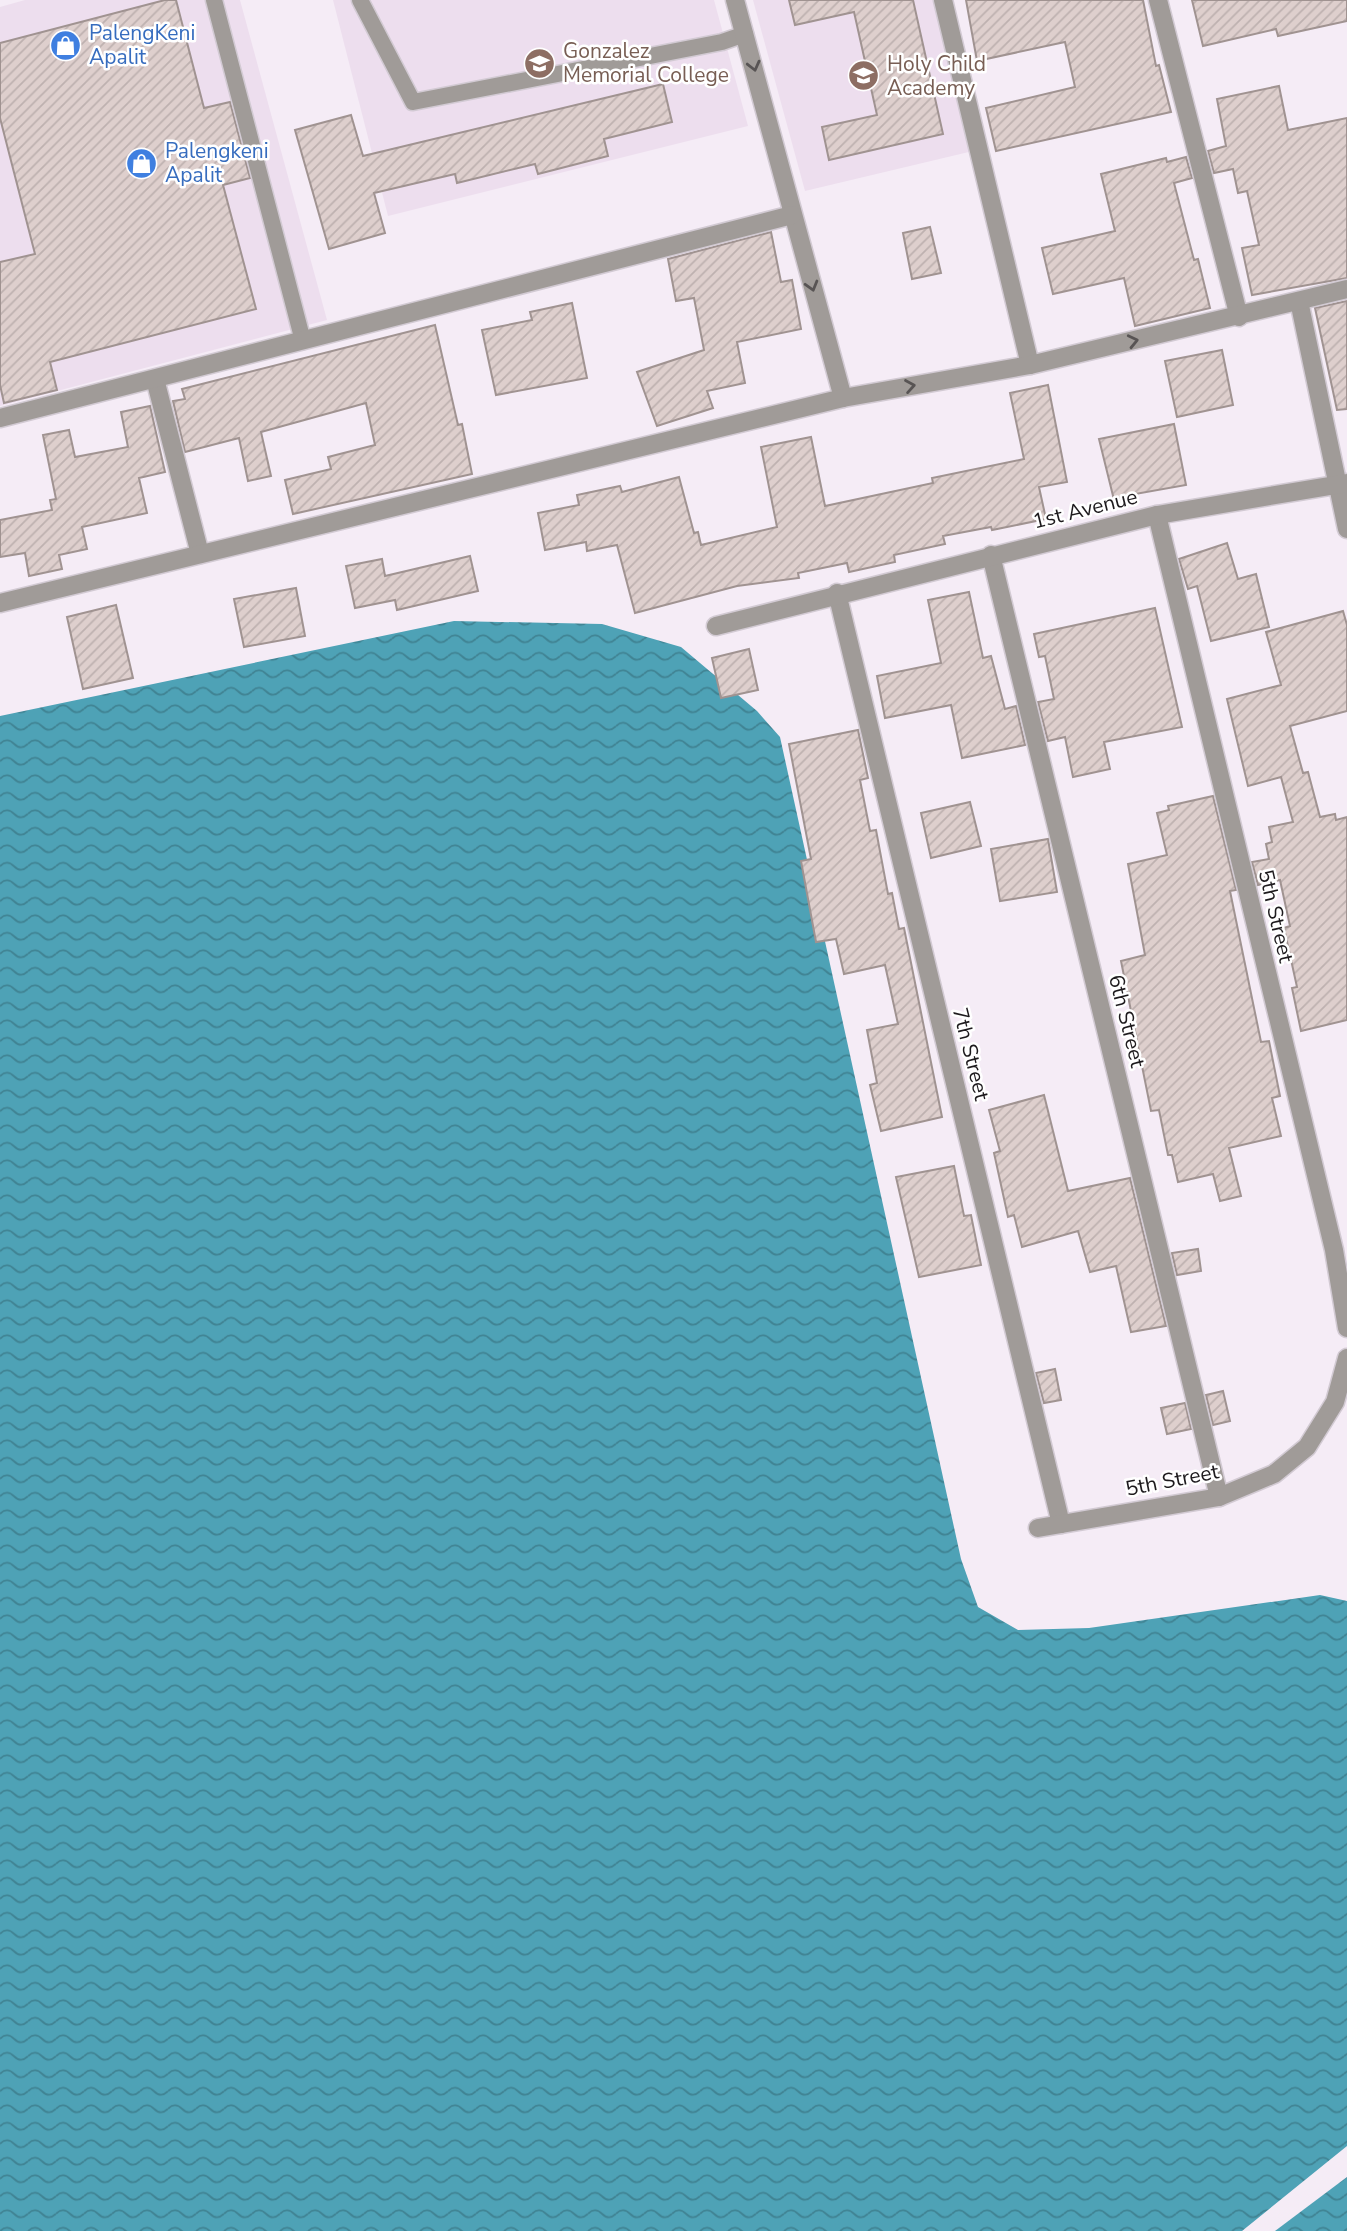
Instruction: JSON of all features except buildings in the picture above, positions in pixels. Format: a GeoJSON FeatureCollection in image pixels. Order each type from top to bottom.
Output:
{"type":"FeatureCollection","features":[{"type":"Feature","properties":{"kind":"street"},"geometry":{"type":"LineString","coordinates":[[735,0],[843,398]]}},
{"type":"Feature","properties":{"kind":"street"},"geometry":{"type":"LineString","coordinates":[[943,0],[1030,365]]}},
{"type":"Feature","properties":{"kind":"street"},"geometry":{"type":"LineString","coordinates":[[1158,0],[1239,317]]}},
{"type":"Feature","properties":{"kind":"street"},"geometry":{"type":"LineString","coordinates":[[0,418],[792,215]]}},
{"type":"Feature","properties":{"kind":"street"},"geometry":{"type":"LineString","coordinates":[[0,603],[843,398],[1030,365],[1347,289]]}},
{"type":"Feature","properties":{"kind":"street"},"geometry":{"type":"LineString","coordinates":[[1299,301],[1342,484],[1347,530]]}},
{"type":"Feature","properties":{"kind":"street"},"geometry":{"type":"LineString","coordinates":[[155,379],[200,554]]}},
{"type":"Feature","properties":{"kind":"street","name":"1st Avenue"},"geometry":{"type":"LineString","coordinates":[[716,626],[837,593],[1157,515],[1342,484]]}},
{"type":"Feature","properties":{"kind":"street","name":"5th Street"},"geometry":{"type":"LineString","coordinates":[[1157,515],[1341,1248],[1347,1328]]}},
{"type":"Feature","properties":{"kind":"street","name":"6th Street"},"geometry":{"type":"LineString","coordinates":[[991,555],[1219,1497]]}},
{"type":"Feature","properties":{"kind":"street","name":"7th Street"},"geometry":{"type":"LineString","coordinates":[[837,593],[1061,1524]]}},
{"type":"Feature","properties":{"kind":"street","name":"5th Street"},"geometry":{"type":"LineString","coordinates":[[1038,1528],[1219,1497],[1274,1474],[1307,1447],[1335,1402],[1347,1358]]}},
{"type":"Feature","properties":{"kind":"lane"},"geometry":{"type":"LineString","coordinates":[[214,0],[303,341]]}},
{"type":"Feature","properties":{"kind":"lane"},"geometry":{"type":"LineString","coordinates":[[360,0],[413,102],[722,42],[745,34]]}},
{"type":"Feature","properties":{"kind":"shaded area","name":"Palengkeni Apalit"},"geometry":{"type":"Polygon","coordinates":[[[25,0],[240,0],[327,320],[0,406],[0,7],[25,0]]]}},
{"type":"Feature","properties":{"kind":"shaded area","name":"Gonzalez Memorial College"},"geometry":{"type":"Polygon","coordinates":[[[333,0],[714,0],[748,126],[388,216],[333,0]]]}},
{"type":"Feature","properties":{"kind":"shaded area","name":"Holy Child Academy"},"geometry":{"type":"Polygon","coordinates":[[[753,0],[938,0],[973,151],[805,191],[753,0]]]}},
{"type":"Feature","properties":{"kind":"water"},"geometry":{"type":"Polygon","coordinates":[[[454,621],[602,624],[681,647],[757,711],[780,737],[961,1559],[978,1607],[1018,1630],[1089,1628],[1320,1595],[1347,1601],[1347,2146],[1242,2231],[0,2231],[0,716],[454,621]]]}},
{"type":"Feature","properties":{"kind":"water"},"geometry":{"type":"Polygon","coordinates":[[[1347,2177],[1347,2231],[1275,2231],[1347,2177]]]}},
{"type":"Feature","properties":{"kind":"place","name":"PalengKeni Apalit"},"geometry":{"type":"Point","coordinates":[66,45]}},
{"type":"Feature","properties":{"kind":"place","name":"Gonzalez Memorial College"},"geometry":{"type":"Point","coordinates":[540,63]}},
{"type":"Feature","properties":{"kind":"place","name":"Holy Child Academy"},"geometry":{"type":"Point","coordinates":[864,76]}},
{"type":"Feature","properties":{"kind":"place","name":"Palengkeni Apalit"},"geometry":{"type":"Point","coordinates":[142,163]}}]}
